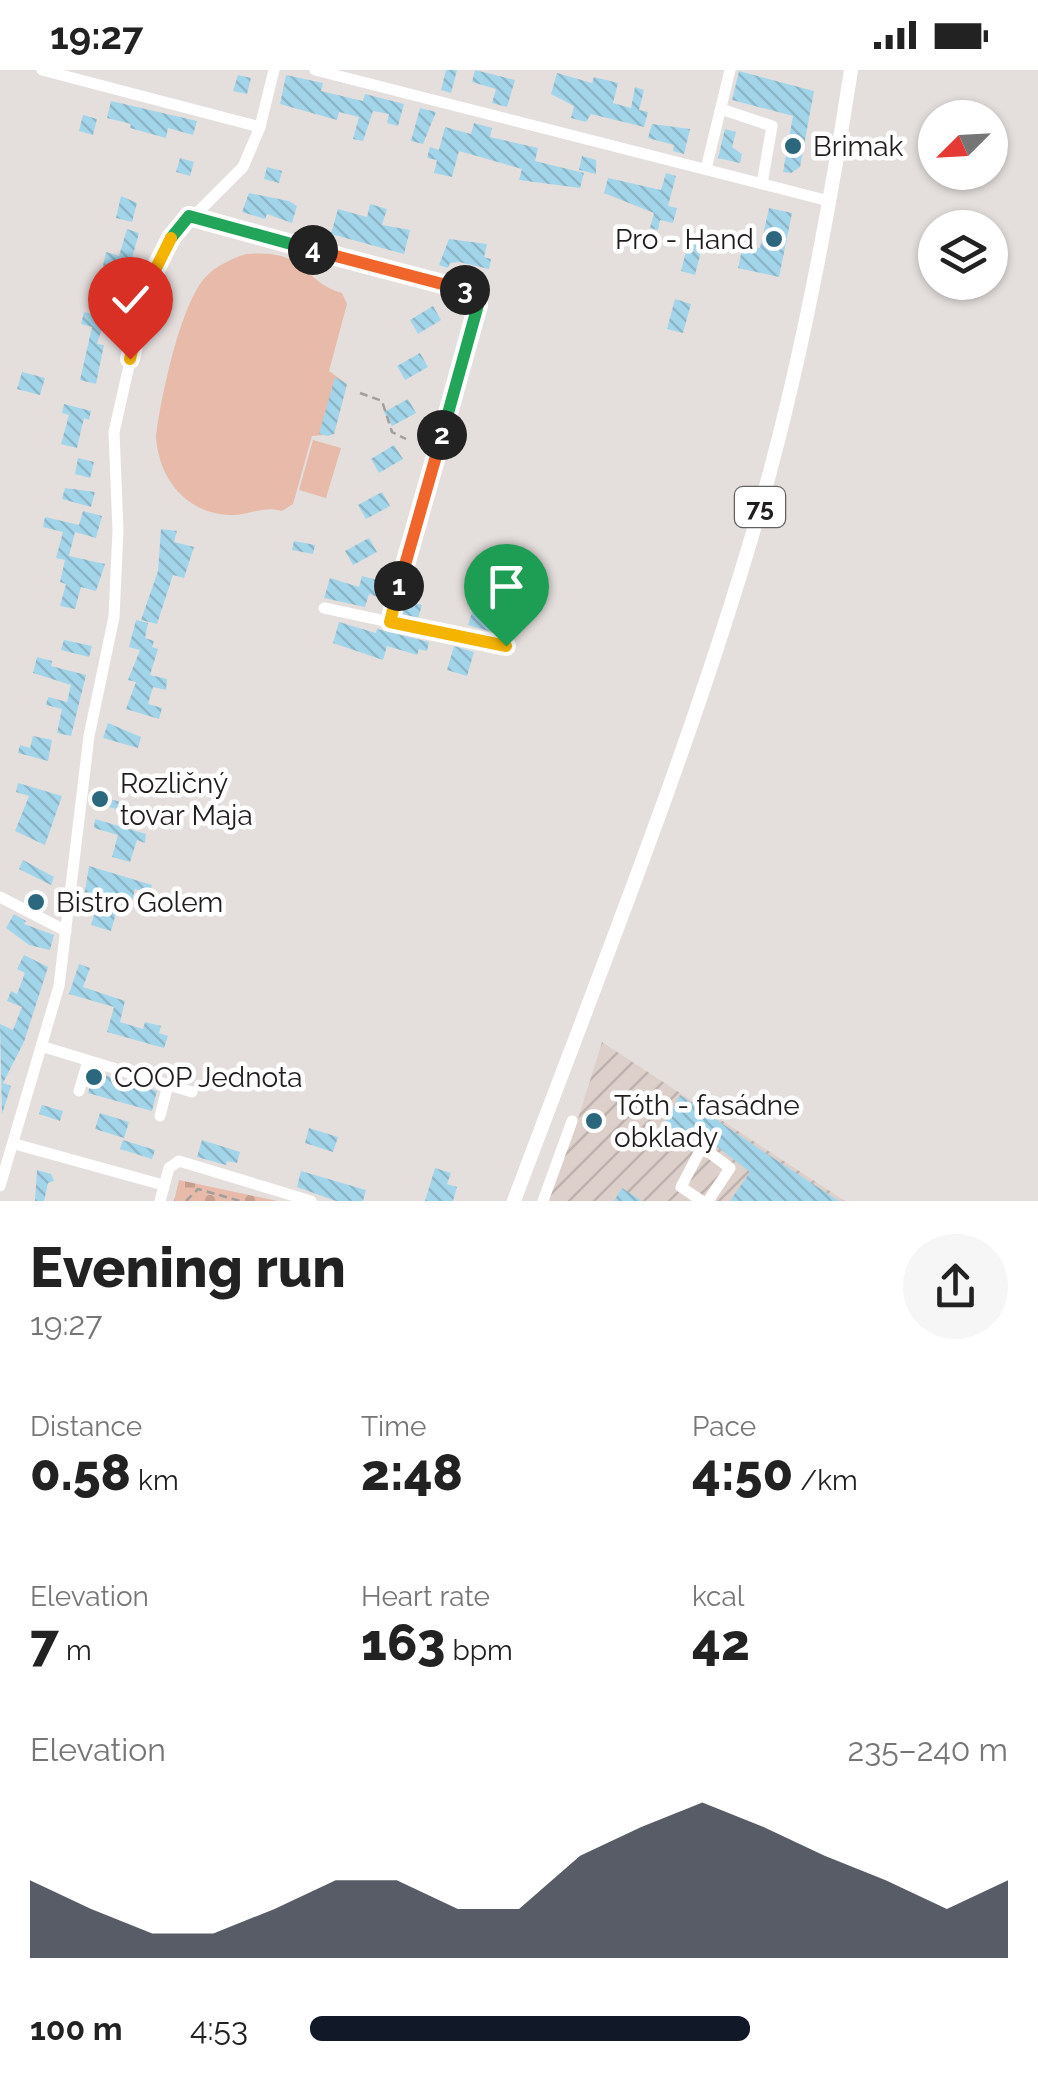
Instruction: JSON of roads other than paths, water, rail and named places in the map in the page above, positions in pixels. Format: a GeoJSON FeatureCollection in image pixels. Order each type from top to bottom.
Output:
{"type":"FeatureCollection","features":[{"type":"Feature","properties":{"kind":"main road","name":"75"},"geometry":{"type":"LineString","coordinates":[[514,1201],[748,546],[800,347],[851,70]]}},
{"type":"Feature","properties":{"kind":"street"},"geometry":{"type":"LineString","coordinates":[[42,70],[260,128]]}},
{"type":"Feature","properties":{"kind":"street"},"geometry":{"type":"LineString","coordinates":[[0,1186],[60,986],[88,736],[114,617],[118,530],[114,432],[147,286],[169,241],[189,216],[243,167],[260,128],[274,70]]}},
{"type":"Feature","properties":{"kind":"street"},"geometry":{"type":"LineString","coordinates":[[314,70],[829,201]]}},
{"type":"Feature","properties":{"kind":"street"},"geometry":{"type":"LineString","coordinates":[[706,169],[730,70]]}},
{"type":"Feature","properties":{"kind":"street"},"geometry":{"type":"LineString","coordinates":[[721,109],[772,126],[762,184]]}},
{"type":"Feature","properties":{"kind":"street"},"geometry":{"type":"LineString","coordinates":[[189,216],[475,296],[478,305],[390,622]]}},
{"type":"Feature","properties":{"kind":"street"},"geometry":{"type":"LineString","coordinates":[[324,608],[506,646]]}},
{"type":"Feature","properties":{"kind":"street"},"geometry":{"type":"LineString","coordinates":[[0,897],[66,932]]}},
{"type":"Feature","properties":{"kind":"street"},"geometry":{"type":"LineString","coordinates":[[44,1047],[192,1092]]}},
{"type":"Feature","properties":{"kind":"street"},"geometry":{"type":"LineString","coordinates":[[80,1091],[88,1061]]}},
{"type":"Feature","properties":{"kind":"street"},"geometry":{"type":"LineString","coordinates":[[160,1116],[168,1085]]}},
{"type":"Feature","properties":{"kind":"street"},"geometry":{"type":"LineString","coordinates":[[544,1201],[572,1121]]}},
{"type":"Feature","properties":{"kind":"street"},"geometry":{"type":"LineString","coordinates":[[702,1147],[730,1168],[705,1201],[681,1188],[702,1147]]}},
{"type":"Feature","properties":{"kind":"street"},"geometry":{"type":"LineString","coordinates":[[9,1148],[163,1186]]}},
{"type":"Feature","properties":{"kind":"street"},"geometry":{"type":"LineString","coordinates":[[160,1201],[169,1168],[180,1160],[311,1201]]}},
{"type":"Feature","properties":{"kind":"place","name":"Brimak"},"geometry":{"type":"Point","coordinates":[793,146]}},
{"type":"Feature","properties":{"kind":"place","name":"Pro - Hand"},"geometry":{"type":"Point","coordinates":[774,239]}},
{"type":"Feature","properties":{"kind":"place","name":"Rozličný tovar Maja"},"geometry":{"type":"Point","coordinates":[100,799]}},
{"type":"Feature","properties":{"kind":"place","name":"Bistro Golem"},"geometry":{"type":"Point","coordinates":[36,902]}},
{"type":"Feature","properties":{"kind":"place","name":"COOP Jednota"},"geometry":{"type":"Point","coordinates":[94,1077]}},
{"type":"Feature","properties":{"kind":"place","name":"Tóth - fasádne obklady"},"geometry":{"type":"Point","coordinates":[594,1121]}}]}
